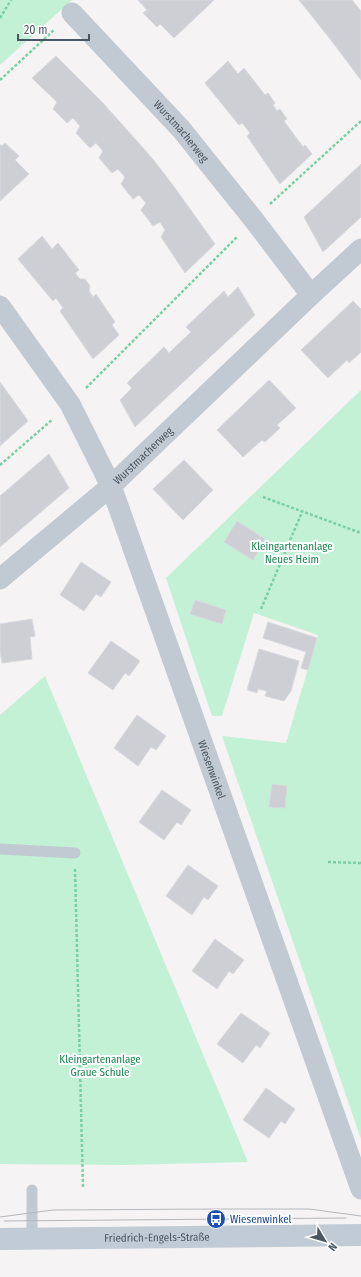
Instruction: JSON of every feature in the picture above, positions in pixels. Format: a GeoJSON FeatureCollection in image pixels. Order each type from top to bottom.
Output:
{"type":"FeatureCollection","features":[{"type":"Feature","properties":{"kind":"main road","name":"Friedrich-Engels-Straße"},"geometry":{"type":"LineString","coordinates":[[0,1239],[361,1235]]}},
{"type":"Feature","properties":{"kind":"street","name":"Wurstmacherweg"},"geometry":{"type":"LineString","coordinates":[[72,13],[181,129],[254,220],[311,295]]}},
{"type":"Feature","properties":{"kind":"street","name":"Wurstmacherweg"},"geometry":{"type":"LineString","coordinates":[[0,306],[70,404],[111,486],[361,249]]}},
{"type":"Feature","properties":{"kind":"street"},"geometry":{"type":"LineString","coordinates":[[0,579],[111,486]]}},
{"type":"Feature","properties":{"kind":"street","name":"Wiesenwinkel"},"geometry":{"type":"LineString","coordinates":[[111,486],[361,1189]]}},
{"type":"Feature","properties":{"kind":"lane"},"geometry":{"type":"LineString","coordinates":[[0,849],[74,853]]}},
{"type":"Feature","properties":{"kind":"lane"},"geometry":{"type":"LineString","coordinates":[[32,1190],[32,1239]]}},
{"type":"Feature","properties":{"kind":"path"},"geometry":{"type":"LineString","coordinates":[[0,18],[11,0]]}},
{"type":"Feature","properties":{"kind":"path"},"geometry":{"type":"LineString","coordinates":[[0,80],[72,13]]}},
{"type":"Feature","properties":{"kind":"path"},"geometry":{"type":"LineString","coordinates":[[0,465],[70,404],[254,220],[361,121]]}},
{"type":"Feature","properties":{"kind":"path"},"geometry":{"type":"LineString","coordinates":[[263,497],[361,533]]}},
{"type":"Feature","properties":{"kind":"path"},"geometry":{"type":"LineString","coordinates":[[261,609],[302,512]]}},
{"type":"Feature","properties":{"kind":"path"},"geometry":{"type":"LineString","coordinates":[[74,853],[83,1187]]}},
{"type":"Feature","properties":{"kind":"path"},"geometry":{"type":"LineString","coordinates":[[328,862],[361,863]]}},
{"type":"Feature","properties":{"kind":"green space"},"geometry":{"type":"Polygon","coordinates":[[[0,0],[72,0],[0,65],[0,0]]]}},
{"type":"Feature","properties":{"kind":"green space","name":"Kleingartenanlage Neues Heim"},"geometry":{"type":"Polygon","coordinates":[[[361,390],[361,1139],[222,736],[286,743],[318,635],[254,613],[222,716],[212,716],[166,578],[361,390]]]}},
{"type":"Feature","properties":{"kind":"green space","name":"Kleingartenanlage Graue Schule"},"geometry":{"type":"Polygon","coordinates":[[[45,676],[248,1162],[125,1165],[0,1164],[0,715],[45,676]]]}},
{"type":"Feature","properties":{"kind":"building"},"geometry":{"type":"Polygon","coordinates":[[[138,0],[214,0],[174,38],[160,24],[157,27],[143,13],[147,10],[138,0]]]}},
{"type":"Feature","properties":{"kind":"building"},"geometry":{"type":"Polygon","coordinates":[[[299,0],[352,0],[361,11],[361,80],[331,40],[299,0]]]}},
{"type":"Feature","properties":{"kind":"building"},"geometry":{"type":"Polygon","coordinates":[[[56,56],[102,102],[152,158],[215,244],[185,273],[161,237],[165,230],[160,222],[153,226],[141,210],[146,203],[139,195],[133,199],[121,184],[125,177],[118,169],[112,173],[99,158],[103,151],[96,143],[90,148],[76,133],[80,126],[73,118],[67,123],[53,109],[57,102],[32,78],[56,56]]]}},
{"type":"Feature","properties":{"kind":"building"},"geometry":{"type":"Polygon","coordinates":[[[228,61],[238,74],[244,68],[265,95],[268,93],[275,103],[273,105],[277,111],[280,109],[287,119],[284,121],[303,147],[305,145],[312,154],[280,184],[247,136],[250,133],[242,123],[239,125],[205,83],[228,61]]]}},
{"type":"Feature","properties":{"kind":"building"},"geometry":{"type":"Polygon","coordinates":[[[5,143],[19,156],[15,160],[29,174],[0,201],[0,144],[2,146],[5,143]]]}},
{"type":"Feature","properties":{"kind":"building"},"geometry":{"type":"Polygon","coordinates":[[[361,164],[361,217],[323,252],[304,217],[361,164]]]}},
{"type":"Feature","properties":{"kind":"building"},"geometry":{"type":"Polygon","coordinates":[[[42,236],[52,249],[58,243],[79,270],[75,273],[80,279],[85,279],[90,286],[89,291],[93,297],[96,294],[115,322],[112,325],[119,335],[93,359],[60,311],[63,308],[56,298],[53,301],[18,259],[42,236]]]}},
{"type":"Feature","properties":{"kind":"building"},"geometry":{"type":"Polygon","coordinates":[[[238,287],[255,315],[135,427],[120,400],[132,388],[127,383],[164,347],[169,353],[191,332],[186,327],[224,291],[228,297],[238,287]]]}},
{"type":"Feature","properties":{"kind":"building"},"geometry":{"type":"Polygon","coordinates":[[[353,301],[361,309],[361,352],[349,363],[347,360],[328,378],[301,350],[353,301]]]}},
{"type":"Feature","properties":{"kind":"building"},"geometry":{"type":"Polygon","coordinates":[[[269,380],[296,408],[277,425],[280,428],[265,442],[262,440],[243,457],[217,430],[269,380]]]}},
{"type":"Feature","properties":{"kind":"building"},"geometry":{"type":"Polygon","coordinates":[[[0,382],[28,421],[0,446],[0,382]]]}},
{"type":"Feature","properties":{"kind":"building"},"geometry":{"type":"Polygon","coordinates":[[[49,454],[69,488],[0,547],[0,496],[49,454]]]}},
{"type":"Feature","properties":{"kind":"building"},"geometry":{"type":"Polygon","coordinates":[[[184,460],[213,490],[183,520],[153,489],[184,460]]]}},
{"type":"Feature","properties":{"kind":"building"},"geometry":{"type":"Polygon","coordinates":[[[237,521],[265,539],[253,560],[224,542],[237,521]]]}},
{"type":"Feature","properties":{"kind":"building"},"geometry":{"type":"Polygon","coordinates":[[[81,562],[111,582],[101,597],[96,594],[84,611],[60,595],[81,562]]]}},
{"type":"Feature","properties":{"kind":"building"},"geometry":{"type":"Polygon","coordinates":[[[195,600],[226,610],[222,624],[190,614],[195,600]]]}},
{"type":"Feature","properties":{"kind":"building"},"geometry":{"type":"Polygon","coordinates":[[[32,619],[35,636],[30,637],[32,659],[2,663],[0,651],[0,624],[32,619]]]}},
{"type":"Feature","properties":{"kind":"building"},"geometry":{"type":"Polygon","coordinates":[[[268,622],[317,638],[308,670],[301,668],[306,652],[263,638],[268,622]]]}},
{"type":"Feature","properties":{"kind":"building"},"geometry":{"type":"Polygon","coordinates":[[[111,641],[140,661],[129,676],[125,673],[113,690],[88,673],[111,641]]]}},
{"type":"Feature","properties":{"kind":"building"},"geometry":{"type":"Polygon","coordinates":[[[259,649],[299,661],[291,691],[284,701],[265,696],[267,691],[258,689],[257,693],[247,690],[259,649]]]}},
{"type":"Feature","properties":{"kind":"building"},"geometry":{"type":"Polygon","coordinates":[[[137,715],[166,736],[156,750],[151,747],[138,766],[114,748],[137,715]]]}},
{"type":"Feature","properties":{"kind":"building"},"geometry":{"type":"Polygon","coordinates":[[[272,784],[287,786],[285,808],[269,807],[272,784]]]}},
{"type":"Feature","properties":{"kind":"building"},"geometry":{"type":"Polygon","coordinates":[[[162,790],[191,810],[181,825],[177,822],[164,840],[139,822],[162,790]]]}},
{"type":"Feature","properties":{"kind":"building"},"geometry":{"type":"Polygon","coordinates":[[[188,865],[218,886],[208,900],[204,897],[192,915],[166,896],[188,865]]]}},
{"type":"Feature","properties":{"kind":"building"},"geometry":{"type":"Polygon","coordinates":[[[215,939],[244,960],[233,974],[229,971],[217,989],[192,971],[215,939]]]}},
{"type":"Feature","properties":{"kind":"building"},"geometry":{"type":"Polygon","coordinates":[[[241,1013],[270,1033],[260,1048],[256,1045],[243,1063],[217,1044],[241,1013]]]}},
{"type":"Feature","properties":{"kind":"building"},"geometry":{"type":"Polygon","coordinates":[[[266,1088],[295,1109],[285,1124],[281,1121],[269,1138],[243,1120],[266,1088]]]}},
{"type":"Feature","properties":{"kind":"tram line"},"geometry":{"type":"LineString","coordinates":[[0,1217],[53,1210],[216,1209],[309,1209],[361,1216]]}},
{"type":"Feature","properties":{"kind":"tram line"},"geometry":{"type":"LineString","coordinates":[[4,1221],[346,1218]]}},
{"type":"Feature","properties":{"kind":"place","name":"Wiesenwinkel"},"geometry":{"type":"Point","coordinates":[216,1219]}}]}
